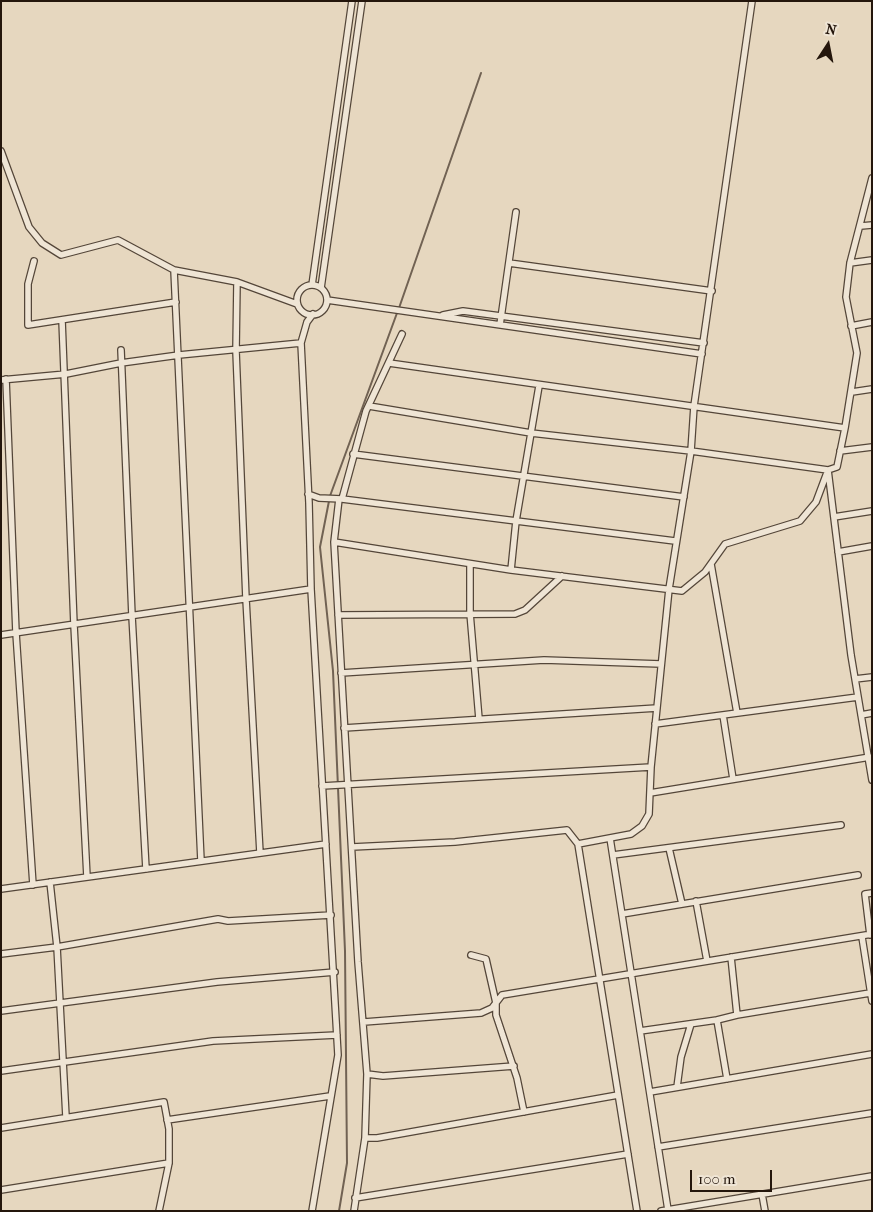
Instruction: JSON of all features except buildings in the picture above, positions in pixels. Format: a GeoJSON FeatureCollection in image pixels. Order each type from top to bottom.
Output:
{"type":"FeatureCollection","features":[{"type":"Feature","properties":{"kind":"street"},"geometry":{"type":"LineString","coordinates":[[312,285],[352,1]]}},
{"type":"Feature","properties":{"kind":"street"},"geometry":{"type":"LineString","coordinates":[[312,1211],[338,1055],[332,915],[322,786],[311,589],[301,344],[307,322],[313,314],[324,308],[327,300],[321,288],[362,1]]}},
{"type":"Feature","properties":{"kind":"street"},"geometry":{"type":"LineString","coordinates":[[578,844],[631,834],[642,826],[649,814],[651,767],[668,589],[691,451],[694,406],[712,291],[752,1]]}},
{"type":"Feature","properties":{"kind":"street"},"geometry":{"type":"LineString","coordinates":[[1,151],[29,227],[42,242],[61,255],[118,240],[174,270],[237,282],[297,304],[305,313],[313,314]]}},
{"type":"Feature","properties":{"kind":"street"},"geometry":{"type":"LineString","coordinates":[[369,406],[531,433],[691,451],[828,470],[837,467],[852,392],[857,353],[846,297],[850,263],[872,178]]}},
{"type":"Feature","properties":{"kind":"street"},"geometry":{"type":"LineString","coordinates":[[500,325],[516,212]]}},
{"type":"Feature","properties":{"kind":"street"},"geometry":{"type":"LineString","coordinates":[[861,226],[872,225]]}},
{"type":"Feature","properties":{"kind":"street"},"geometry":{"type":"LineString","coordinates":[[34,260],[28,284],[28,325],[176,302]]}},
{"type":"Feature","properties":{"kind":"street"},"geometry":{"type":"LineString","coordinates":[[850,263],[872,260]]}},
{"type":"Feature","properties":{"kind":"street"},"geometry":{"type":"LineString","coordinates":[[509,263],[712,291]]}},
{"type":"Feature","properties":{"kind":"street"},"geometry":{"type":"LineString","coordinates":[[174,270],[201,861]]}},
{"type":"Feature","properties":{"kind":"street"},"geometry":{"type":"LineString","coordinates":[[237,282],[236,350],[246,599],[260,853]]}},
{"type":"Feature","properties":{"kind":"street"},"geometry":{"type":"LineString","coordinates":[[297,304],[299,292],[304,287],[312,285],[321,288]]}},
{"type":"Feature","properties":{"kind":"street"},"geometry":{"type":"LineString","coordinates":[[327,300],[702,354]]}},
{"type":"Feature","properties":{"kind":"street"},"geometry":{"type":"LineString","coordinates":[[437,316],[463,311],[704,343]]}},
{"type":"Feature","properties":{"kind":"street"},"geometry":{"type":"LineString","coordinates":[[62,320],[66,374],[74,625],[87,877]]}},
{"type":"Feature","properties":{"kind":"street"},"geometry":{"type":"LineString","coordinates":[[851,326],[872,322]]}},
{"type":"Feature","properties":{"kind":"street"},"geometry":{"type":"LineString","coordinates":[[354,1211],[365,1138],[367,1074],[347,785],[334,542],[339,500],[353,454],[369,406],[402,334]]}},
{"type":"Feature","properties":{"kind":"street"},"geometry":{"type":"LineString","coordinates":[[33,885],[16,632],[4,379],[66,374],[121,363],[179,355],[301,344]]}},
{"type":"Feature","properties":{"kind":"street"},"geometry":{"type":"LineString","coordinates":[[121,350],[132,616],[146,869]]}},
{"type":"Feature","properties":{"kind":"street"},"geometry":{"type":"LineString","coordinates":[[389,363],[539,386],[845,428]]}},
{"type":"Feature","properties":{"kind":"street"},"geometry":{"type":"LineString","coordinates":[[511,570],[516,522],[539,386]]}},
{"type":"Feature","properties":{"kind":"street"},"geometry":{"type":"LineString","coordinates":[[852,392],[872,389]]}},
{"type":"Feature","properties":{"kind":"street"},"geometry":{"type":"LineString","coordinates":[[840,451],[872,447]]}},
{"type":"Feature","properties":{"kind":"street"},"geometry":{"type":"LineString","coordinates":[[353,454],[684,497]]}},
{"type":"Feature","properties":{"kind":"street"},"geometry":{"type":"LineString","coordinates":[[828,470],[855,679],[870,757],[872,780]]}},
{"type":"Feature","properties":{"kind":"street"},"geometry":{"type":"LineString","coordinates":[[334,542],[511,570],[682,591],[705,572],[725,544],[800,521],[816,502],[828,470]]}},
{"type":"Feature","properties":{"kind":"street"},"geometry":{"type":"LineString","coordinates":[[308,494],[319,498],[675,541]]}},
{"type":"Feature","properties":{"kind":"street"},"geometry":{"type":"LineString","coordinates":[[834,517],[872,511]]}},
{"type":"Feature","properties":{"kind":"street"},"geometry":{"type":"LineString","coordinates":[[838,552],[872,546]]}},
{"type":"Feature","properties":{"kind":"street"},"geometry":{"type":"LineString","coordinates":[[470,564],[470,613],[479,719]]}},
{"type":"Feature","properties":{"kind":"street"},"geometry":{"type":"LineString","coordinates":[[711,564],[737,713]]}},
{"type":"Feature","properties":{"kind":"street"},"geometry":{"type":"LineString","coordinates":[[338,616],[514,614],[525,610],[562,576]]}},
{"type":"Feature","properties":{"kind":"street"},"geometry":{"type":"LineString","coordinates":[[1,634],[74,625],[311,589]]}},
{"type":"Feature","properties":{"kind":"street"},"geometry":{"type":"LineString","coordinates":[[341,673],[544,660],[661,664]]}},
{"type":"Feature","properties":{"kind":"street"},"geometry":{"type":"LineString","coordinates":[[855,679],[872,676]]}},
{"type":"Feature","properties":{"kind":"street"},"geometry":{"type":"LineString","coordinates":[[655,724],[858,697]]}},
{"type":"Feature","properties":{"kind":"street"},"geometry":{"type":"LineString","coordinates":[[344,728],[657,708]]}},
{"type":"Feature","properties":{"kind":"street"},"geometry":{"type":"LineString","coordinates":[[861,715],[872,713]]}},
{"type":"Feature","properties":{"kind":"street"},"geometry":{"type":"LineString","coordinates":[[723,715],[733,779]]}},
{"type":"Feature","properties":{"kind":"street"},"geometry":{"type":"LineString","coordinates":[[650,793],[870,757]]}},
{"type":"Feature","properties":{"kind":"street"},"geometry":{"type":"LineString","coordinates":[[322,786],[651,767]]}},
{"type":"Feature","properties":{"kind":"street"},"geometry":{"type":"LineString","coordinates":[[613,855],[841,825]]}},
{"type":"Feature","properties":{"kind":"street"},"geometry":{"type":"LineString","coordinates":[[352,847],[455,842],[567,830],[578,844],[637,1211]]}},
{"type":"Feature","properties":{"kind":"street"},"geometry":{"type":"LineString","coordinates":[[610,838],[668,1210]]}},
{"type":"Feature","properties":{"kind":"street"},"geometry":{"type":"LineString","coordinates":[[1,889],[326,844]]}},
{"type":"Feature","properties":{"kind":"street"},"geometry":{"type":"LineString","coordinates":[[669,848],[682,904]]}},
{"type":"Feature","properties":{"kind":"street"},"geometry":{"type":"LineString","coordinates":[[622,914],[858,875]]}},
{"type":"Feature","properties":{"kind":"street"},"geometry":{"type":"LineString","coordinates":[[50,882],[57,948],[66,1117]]}},
{"type":"Feature","properties":{"kind":"street"},"geometry":{"type":"LineString","coordinates":[[364,1022],[481,1013],[492,1008],[502,995],[862,937],[871,934],[865,894],[872,893]]}},
{"type":"Feature","properties":{"kind":"street"},"geometry":{"type":"LineString","coordinates":[[696,902],[707,962]]}},
{"type":"Feature","properties":{"kind":"street"},"geometry":{"type":"LineString","coordinates":[[1,954],[57,948],[218,919],[228,921],[332,915]]}},
{"type":"Feature","properties":{"kind":"street"},"geometry":{"type":"LineString","coordinates":[[862,937],[872,1002]]}},
{"type":"Feature","properties":{"kind":"street"},"geometry":{"type":"LineString","coordinates":[[470,955],[486,959],[496,1003],[496,1015],[514,1066],[524,1112]]}},
{"type":"Feature","properties":{"kind":"street"},"geometry":{"type":"LineString","coordinates":[[731,958],[737,1015]]}},
{"type":"Feature","properties":{"kind":"street"},"geometry":{"type":"LineString","coordinates":[[1,1011],[217,982],[335,972]]}},
{"type":"Feature","properties":{"kind":"street"},"geometry":{"type":"LineString","coordinates":[[640,1031],[717,1020],[870,993]]}},
{"type":"Feature","properties":{"kind":"street"},"geometry":{"type":"LineString","coordinates":[[717,1020],[727,1079]]}},
{"type":"Feature","properties":{"kind":"street"},"geometry":{"type":"LineString","coordinates":[[677,1087],[681,1057],[691,1024]]}},
{"type":"Feature","properties":{"kind":"street"},"geometry":{"type":"LineString","coordinates":[[1,1071],[213,1041],[337,1035]]}},
{"type":"Feature","properties":{"kind":"street"},"geometry":{"type":"LineString","coordinates":[[650,1092],[872,1054]]}},
{"type":"Feature","properties":{"kind":"street"},"geometry":{"type":"LineString","coordinates":[[367,1074],[384,1076],[514,1066]]}},
{"type":"Feature","properties":{"kind":"street"},"geometry":{"type":"LineString","coordinates":[[167,1120],[330,1096]]}},
{"type":"Feature","properties":{"kind":"street"},"geometry":{"type":"LineString","coordinates":[[365,1138],[377,1138],[618,1096]]}},
{"type":"Feature","properties":{"kind":"street"},"geometry":{"type":"LineString","coordinates":[[1,1128],[164,1102],[167,1120],[169,1163],[159,1211]]}},
{"type":"Feature","properties":{"kind":"street"},"geometry":{"type":"LineString","coordinates":[[658,1147],[872,1113]]}},
{"type":"Feature","properties":{"kind":"street"},"geometry":{"type":"LineString","coordinates":[[355,1198],[628,1154]]}},
{"type":"Feature","properties":{"kind":"street"},"geometry":{"type":"LineString","coordinates":[[1,1190],[169,1163]]}},
{"type":"Feature","properties":{"kind":"street"},"geometry":{"type":"LineString","coordinates":[[661,1211],[725,1202],[872,1176]]}},
{"type":"Feature","properties":{"kind":"street"},"geometry":{"type":"LineString","coordinates":[[762,1194],[764,1211]]}},
{"type":"Feature","properties":{"kind":"waterway"},"geometry":{"type":"LineString","coordinates":[[399,308],[481,73]]}},
{"type":"Feature","properties":{"kind":"waterway"},"geometry":{"type":"LineString","coordinates":[[330,496],[397,313]]}},
{"type":"Feature","properties":{"kind":"waterway"},"geometry":{"type":"LineString","coordinates":[[329,501],[320,547],[333,671],[345,951],[347,1163],[339,1211]]}}]}
